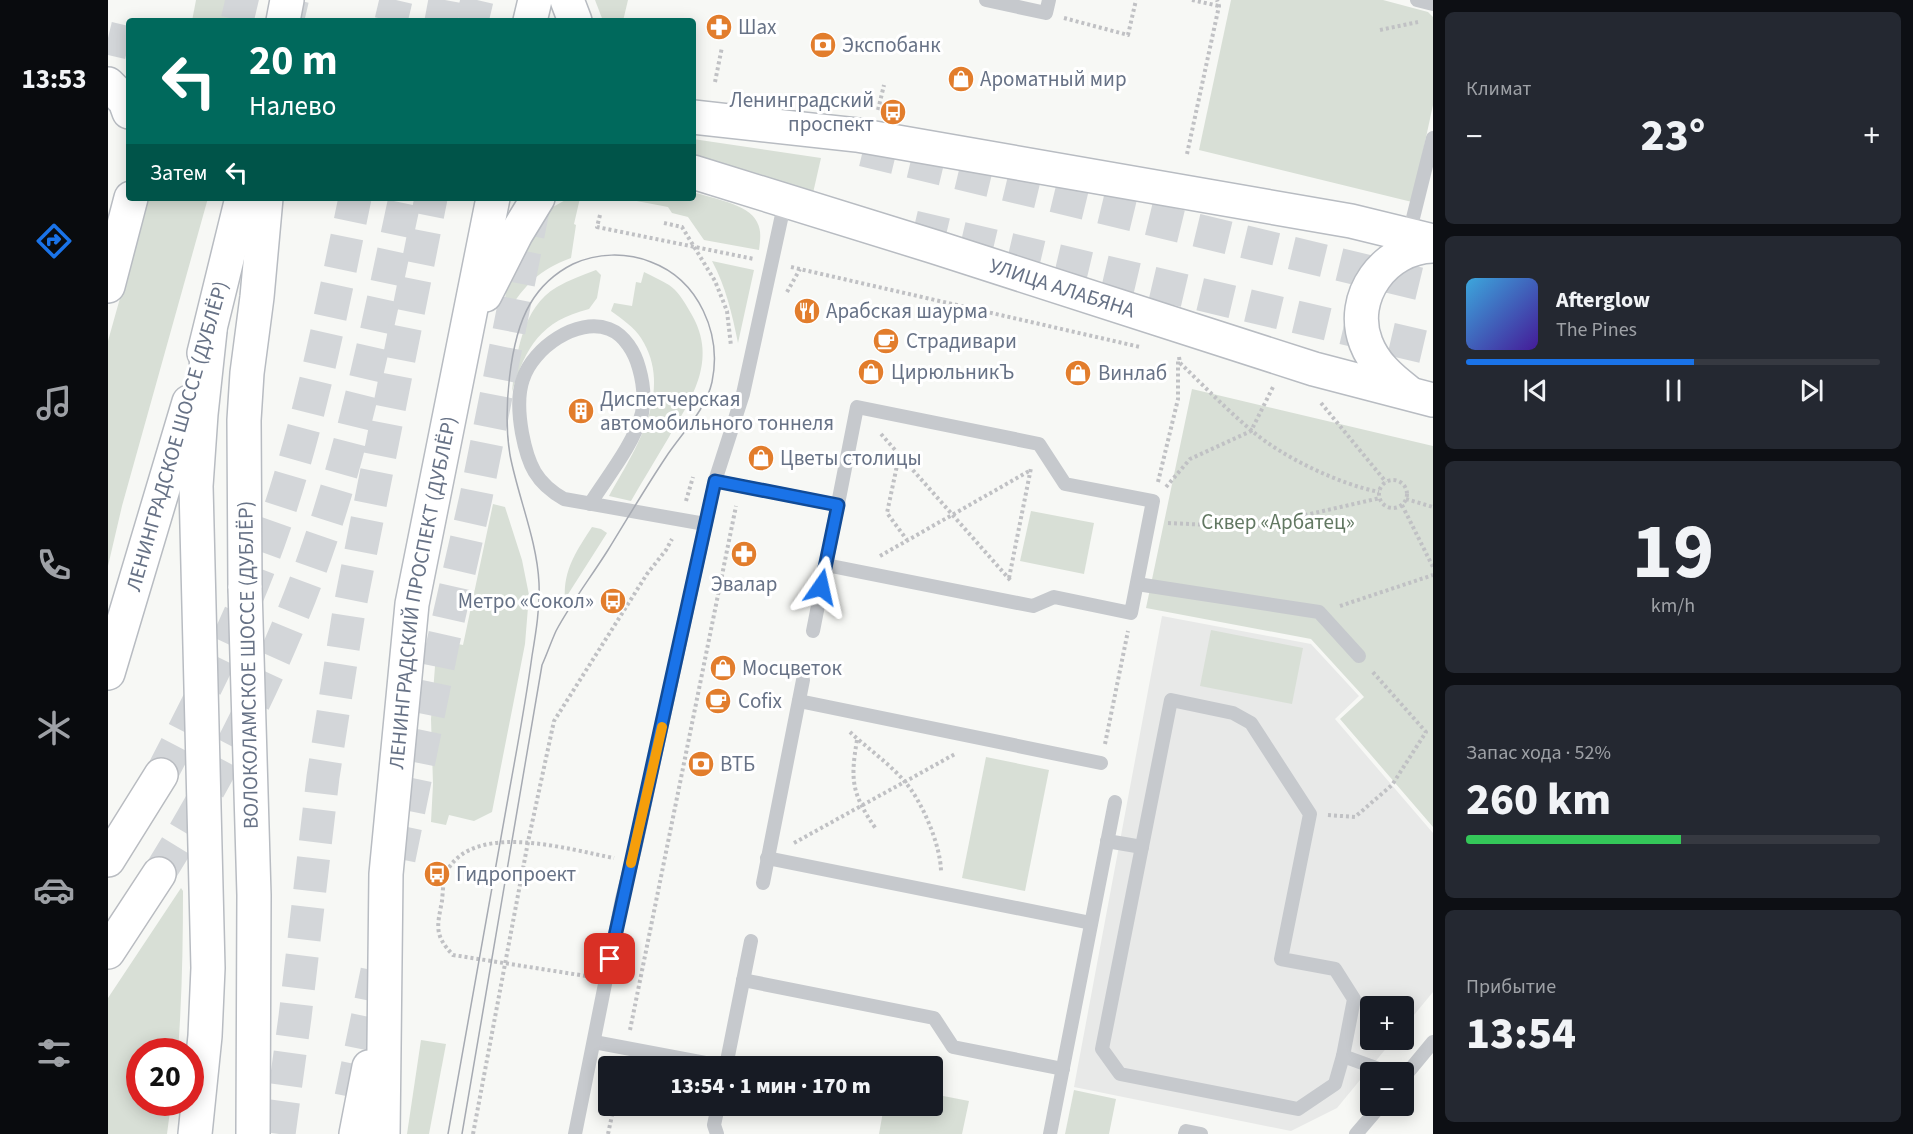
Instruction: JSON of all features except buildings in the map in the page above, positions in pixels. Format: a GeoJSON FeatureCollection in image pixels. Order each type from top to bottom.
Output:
{"type":"FeatureCollection","features":[{"type":"Feature","properties":{"kind":"main road"},"geometry":{"type":"LineString","coordinates":[[284,18],[287,0]]}},
{"type":"Feature","properties":{"kind":"main road"},"geometry":{"type":"LineString","coordinates":[[531,18],[535,0]]}},
{"type":"Feature","properties":{"kind":"main road"},"geometry":{"type":"LineString","coordinates":[[567,0],[574,18]]}},
{"type":"Feature","properties":{"kind":"main road"},"geometry":{"type":"LineString","coordinates":[[108,84],[126,104]]}},
{"type":"Feature","properties":{"kind":"main road"},"geometry":{"type":"LineString","coordinates":[[696,117],[857,135],[1351,221],[1425,240],[1424,246],[1402,252],[1384,266],[1371,283],[1363,302],[1361,321],[1365,342],[1390,378],[1423,397]]}},
{"type":"Feature","properties":{"kind":"main road","name":"УЛИЦА АЛАБЯНА"},"geometry":{"type":"LineString","coordinates":[[696,173],[1314,369],[1423,397]]}},
{"type":"Feature","properties":{"kind":"main road"},"geometry":{"type":"LineString","coordinates":[[108,286],[130,201]]}},
{"type":"Feature","properties":{"kind":"main road","name":"ЛЕНИНГРАДСКОЕ ШОССЕ (ДУБЛЁР)"},"geometry":{"type":"LineString","coordinates":[[108,673],[210,331],[241,201]]}},
{"type":"Feature","properties":{"kind":"main road","name":"ВОЛОКОЛАМСКОЕ ШОССЕ (ДУБЛЁР)"},"geometry":{"type":"LineString","coordinates":[[253,1134],[254,894],[245,588],[244,420],[266,201]]}},
{"type":"Feature","properties":{"kind":"main road","name":"ЛЕНИНГРАДСКИЙ ПРОСПЕКТ (ДУБЛЁР)"},"geometry":{"type":"LineString","coordinates":[[385,992],[386,874],[405,656],[412,604],[492,201]]}},
{"type":"Feature","properties":{"kind":"main road"},"geometry":{"type":"LineString","coordinates":[[464,337],[516,234],[536,201]]}},
{"type":"Feature","properties":{"kind":"main road"},"geometry":{"type":"LineString","coordinates":[[195,1134],[205,1036],[208,968],[196,486],[210,331]]}},
{"type":"Feature","properties":{"kind":"main road"},"geometry":{"type":"LineString","coordinates":[[108,860],[161,775]]}},
{"type":"Feature","properties":{"kind":"main road"},"geometry":{"type":"LineString","coordinates":[[108,952],[159,874]]}},
{"type":"Feature","properties":{"kind":"main road"},"geometry":{"type":"LineString","coordinates":[[356,1134],[385,992]]}},
{"type":"Feature","properties":{"kind":"main road"},"geometry":{"type":"LineString","coordinates":[[383,1134],[385,992]]}},
{"type":"Feature","properties":{"kind":"lane"},"geometry":{"type":"LineString","coordinates":[[986,0],[1048,7]]}},
{"type":"Feature","properties":{"kind":"lane"},"geometry":{"type":"LineString","coordinates":[[1417,0],[1433,4]]}},
{"type":"Feature","properties":{"kind":"lane"},"geometry":{"type":"LineString","coordinates":[[1425,240],[1433,138]]}},
{"type":"Feature","properties":{"kind":"lane"},"geometry":{"type":"LineString","coordinates":[[575,1134],[631,861],[705,524],[715,481],[743,394],[785,201]]}},
{"type":"Feature","properties":{"kind":"lane"},"geometry":{"type":"LineString","coordinates":[[590,504],[632,437],[642,412],[644,392],[636,356],[625,341],[612,330],[597,326],[561,335],[546,345],[532,360],[523,379],[519,399],[520,422],[526,452],[535,474],[547,489],[564,500],[705,524]]}},
{"type":"Feature","properties":{"kind":"lane"},"geometry":{"type":"LineString","coordinates":[[813,631],[857,407],[1036,443],[1039,444],[1065,484],[1153,501],[1131,613],[1054,597],[1033,606],[826,565]]}},
{"type":"Feature","properties":{"kind":"lane"},"geometry":{"type":"LineString","coordinates":[[715,481],[838,505]]}},
{"type":"Feature","properties":{"kind":"lane"},"geometry":{"type":"LineString","coordinates":[[1137,584],[1319,612],[1359,656]]}},
{"type":"Feature","properties":{"kind":"lane"},"geometry":{"type":"LineString","coordinates":[[763,884],[803,680]]}},
{"type":"Feature","properties":{"kind":"lane"},"geometry":{"type":"LineString","coordinates":[[1170,700],[1233,713],[1251,723],[1310,814],[1281,959],[1335,969],[1354,999],[1335,1084],[1298,1109],[1120,1074],[1102,1049],[1170,700]]}},
{"type":"Feature","properties":{"kind":"lane"},"geometry":{"type":"LineString","coordinates":[[799,701],[1101,763]]}},
{"type":"Feature","properties":{"kind":"lane"},"geometry":{"type":"LineString","coordinates":[[1050,1134],[1115,802]]}},
{"type":"Feature","properties":{"kind":"lane"},"geometry":{"type":"LineString","coordinates":[[1107,841],[1142,848]]}},
{"type":"Feature","properties":{"kind":"lane"},"geometry":{"type":"LineString","coordinates":[[767,858],[1091,923]]}},
{"type":"Feature","properties":{"kind":"lane"},"geometry":{"type":"LineString","coordinates":[[726,1056],[751,941]]}},
{"type":"Feature","properties":{"kind":"lane"},"geometry":{"type":"LineString","coordinates":[[743,980],[934,1018],[953,1047],[1063,1069]]}},
{"type":"Feature","properties":{"kind":"lane"},"geometry":{"type":"LineString","coordinates":[[594,1042],[670,1056]]}},
{"type":"Feature","properties":{"kind":"lane"},"geometry":{"type":"LineString","coordinates":[[1414,1065],[1433,1042]]}},
{"type":"Feature","properties":{"kind":"lane"},"geometry":{"type":"LineString","coordinates":[[1343,1056],[1360,1062]]}},
{"type":"Feature","properties":{"kind":"lane"},"geometry":{"type":"LineString","coordinates":[[716,1116],[714,1125],[717,1134]]}},
{"type":"Feature","properties":{"kind":"lane"},"geometry":{"type":"LineString","coordinates":[[1356,1134],[1371,1116]]}},
{"type":"Feature","properties":{"kind":"lane"},"geometry":{"type":"LineString","coordinates":[[1185,1134],[1186,1131],[1201,1134]]}},
{"type":"Feature","properties":{"kind":"path"},"geometry":{"type":"LineString","coordinates":[[1048,7],[1128,35],[1136,0]]}},
{"type":"Feature","properties":{"kind":"path"},"geometry":{"type":"LineString","coordinates":[[1192,0],[1219,6]]}},
{"type":"Feature","properties":{"kind":"path"},"geometry":{"type":"LineString","coordinates":[[1187,154],[1219,6],[1218,0]]}},
{"type":"Feature","properties":{"kind":"path"},"geometry":{"type":"LineString","coordinates":[[1380,30],[1422,21]]}},
{"type":"Feature","properties":{"kind":"path"},"geometry":{"type":"LineString","coordinates":[[715,82],[722,47]]}},
{"type":"Feature","properties":{"kind":"path"},"geometry":{"type":"LineString","coordinates":[[876,120],[884,85]]}},
{"type":"Feature","properties":{"kind":"path"},"geometry":{"type":"LineString","coordinates":[[600,215],[597,227],[761,260]]}},
{"type":"Feature","properties":{"kind":"path"},"geometry":{"type":"LineString","coordinates":[[664,224],[682,227],[716,281],[727,311],[731,349]]}},
{"type":"Feature","properties":{"kind":"path"},"geometry":{"type":"LineString","coordinates":[[784,265],[1146,348]]}},
{"type":"Feature","properties":{"kind":"path"},"geometry":{"type":"LineString","coordinates":[[1168,354],[1190,359]]}},
{"type":"Feature","properties":{"kind":"path"},"geometry":{"type":"LineString","coordinates":[[1179,356],[1180,363],[1251,431],[1288,456],[1379,495],[1386,507],[1397,508],[1406,499],[1405,488],[1397,481],[1386,482]]}},
{"type":"Feature","properties":{"kind":"path"},"geometry":{"type":"LineString","coordinates":[[1153,501],[1178,399],[1179,356]]}},
{"type":"Feature","properties":{"kind":"path"},"geometry":{"type":"LineString","coordinates":[[1153,501],[1190,459],[1251,431],[1276,380]]}},
{"type":"Feature","properties":{"kind":"path"},"geometry":{"type":"LineString","coordinates":[[1316,397],[1386,482]]}},
{"type":"Feature","properties":{"kind":"path"},"geometry":{"type":"LineString","coordinates":[[857,407],[1033,606]]}},
{"type":"Feature","properties":{"kind":"path"},"geometry":{"type":"LineString","coordinates":[[1009,579],[1036,443]]}},
{"type":"Feature","properties":{"kind":"path"},"geometry":{"type":"LineString","coordinates":[[900,455],[887,513],[907,540]]}},
{"type":"Feature","properties":{"kind":"path"},"geometry":{"type":"LineString","coordinates":[[473,1134],[528,842],[554,721],[646,574],[666,550],[682,520],[697,466]]}},
{"type":"Feature","properties":{"kind":"path"},"geometry":{"type":"LineString","coordinates":[[853,571],[1031,470]]}},
{"type":"Feature","properties":{"kind":"path"},"geometry":{"type":"LineString","coordinates":[[1149,522],[1252,527],[1379,495],[1386,482]]}},
{"type":"Feature","properties":{"kind":"path"},"geometry":{"type":"LineString","coordinates":[[626,1048],[740,486]]}},
{"type":"Feature","properties":{"kind":"path"},"geometry":{"type":"LineString","coordinates":[[1406,499],[1433,507]]}},
{"type":"Feature","properties":{"kind":"path"},"geometry":{"type":"LineString","coordinates":[[1402,505],[1433,567]]}},
{"type":"Feature","properties":{"kind":"path"},"geometry":{"type":"LineString","coordinates":[[1319,612],[1433,575]]}},
{"type":"Feature","properties":{"kind":"path"},"geometry":{"type":"LineString","coordinates":[[1101,763],[1131,613]]}},
{"type":"Feature","properties":{"kind":"path"},"geometry":{"type":"LineString","coordinates":[[1310,814],[1355,817],[1392,785],[1426,732],[1359,656]]}},
{"type":"Feature","properties":{"kind":"path"},"geometry":{"type":"LineString","coordinates":[[820,706],[905,782],[920,804],[934,838],[941,867],[940,893]]}},
{"type":"Feature","properties":{"kind":"path"},"geometry":{"type":"LineString","coordinates":[[858,739],[853,784],[861,806],[876,829]]}},
{"type":"Feature","properties":{"kind":"path"},"geometry":{"type":"LineString","coordinates":[[767,858],[982,739]]}},
{"type":"Feature","properties":{"kind":"path"},"geometry":{"type":"LineString","coordinates":[[606,979],[453,955],[443,945],[437,930],[447,870],[458,858],[476,846],[504,842],[528,842],[631,861]]}},
{"type":"Feature","properties":{"kind":"path"},"geometry":{"type":"LineString","coordinates":[[608,1134],[612,1116]]}},
{"type":"Feature","properties":{"kind":"shaded area"},"geometry":{"type":"Polygon","coordinates":[[[1162,616],[1311,644],[1359,696],[1335,719],[1433,833],[1433,992],[1414,1015],[1414,996],[1360,996],[1360,1050],[1385,1050],[1375,1062],[1360,1062],[1360,1080],[1337,1108],[1291,1131],[1074,1087],[1162,616]]]}},
{"type":"Feature","properties":{"kind":"green space"},"geometry":{"type":"Polygon","coordinates":[[[196,0],[253,0],[250,18],[193,18],[196,0]]]}},
{"type":"Feature","properties":{"kind":"green space"},"geometry":{"type":"Polygon","coordinates":[[[595,0],[628,0],[624,18],[602,18],[595,0]]]}},
{"type":"Feature","properties":{"kind":"green space"},"geometry":{"type":"Polygon","coordinates":[[[1231,0],[1383,0],[1428,12],[1433,17],[1433,105],[1412,202],[1199,150],[1231,0]]]}},
{"type":"Feature","properties":{"kind":"green space"},"geometry":{"type":"Polygon","coordinates":[[[696,139],[821,158],[813,193],[696,155],[696,139]]]}},
{"type":"Feature","properties":{"kind":"green space"},"geometry":{"type":"Polygon","coordinates":[[[696,193],[729,202],[753,216],[757,222],[760,229],[759,250],[704,240],[688,217],[672,213],[668,207],[637,201],[696,201],[696,193]]]}},
{"type":"Feature","properties":{"kind":"green space"},"geometry":{"type":"Polygon","coordinates":[[[147,201],[207,201],[122,506],[108,566],[108,341],[147,201]]]}},
{"type":"Feature","properties":{"kind":"green space"},"geometry":{"type":"Polygon","coordinates":[[[564,201],[579,201],[574,224],[576,225],[571,258],[548,269],[530,283],[515,300],[501,322],[510,268],[551,208],[564,201]]]}},
{"type":"Feature","properties":{"kind":"green space"},"geometry":{"type":"Polygon","coordinates":[[[712,261],[754,270],[738,343],[725,291],[712,261]]]}},
{"type":"Feature","properties":{"kind":"green space"},"geometry":{"type":"Polygon","coordinates":[[[596,270],[601,275],[597,298],[589,309],[572,314],[547,328],[523,361],[512,392],[523,333],[536,307],[557,287],[596,270]]]}},
{"type":"Feature","properties":{"kind":"green space"},"geometry":{"type":"Polygon","coordinates":[[[644,272],[669,285],[683,299],[698,327],[702,344],[702,360],[700,375],[687,406],[631,501],[609,496],[640,440],[648,420],[653,399],[654,379],[650,358],[641,338],[611,311],[614,303],[632,306],[636,282],[641,283],[644,272]]]}},
{"type":"Feature","properties":{"kind":"green space","name":"Сквер «Арбатец»"},"geometry":{"type":"Polygon","coordinates":[[[1192,389],[1433,446],[1433,827],[1340,719],[1364,697],[1311,639],[1146,608],[1192,389]]]}},
{"type":"Feature","properties":{"kind":"green space"},"geometry":{"type":"Polygon","coordinates":[[[493,504],[505,507],[522,560],[529,595],[525,644],[492,812],[474,821],[449,815],[446,825],[431,822],[433,784],[431,719],[437,640],[463,645],[493,504]]]}},
{"type":"Feature","properties":{"kind":"green space"},"geometry":{"type":"Polygon","coordinates":[[[1031,511],[1094,523],[1084,574],[1020,561],[1031,511]]]}},
{"type":"Feature","properties":{"kind":"green space"},"geometry":{"type":"Polygon","coordinates":[[[592,527],[607,533],[565,599],[569,570],[576,552],[592,527]]]}},
{"type":"Feature","properties":{"kind":"green space"},"geometry":{"type":"Polygon","coordinates":[[[1211,630],[1303,648],[1292,704],[1200,686],[1211,630]]]}},
{"type":"Feature","properties":{"kind":"green space"},"geometry":{"type":"Polygon","coordinates":[[[986,757],[1049,770],[1025,891],[962,878],[986,757]]]}},
{"type":"Feature","properties":{"kind":"green space"},"geometry":{"type":"Polygon","coordinates":[[[181,888],[183,891],[179,1038],[126,1038],[126,1116],[169,1116],[167,1134],[108,1134],[108,998],[181,888]]]}},
{"type":"Feature","properties":{"kind":"green space"},"geometry":{"type":"Polygon","coordinates":[[[421,1040],[446,1044],[429,1134],[407,1134],[421,1040]]]}},
{"type":"Feature","properties":{"kind":"green space"},"geometry":{"type":"Polygon","coordinates":[[[1074,1090],[1116,1099],[1109,1134],[1065,1134],[1074,1090]]]}},
{"type":"Feature","properties":{"kind":"green space"},"geometry":{"type":"Polygon","coordinates":[[[943,1096],[969,1101],[962,1134],[879,1134],[882,1116],[943,1116],[943,1096]]]}},
{"type":"Feature","properties":{"kind":"tunnel"},"geometry":{"type":"LineString","coordinates":[[225,0],[301,18]]}},
{"type":"Feature","properties":{"kind":"tunnel"},"geometry":{"type":"LineString","coordinates":[[392,18],[396,0]]}},
{"type":"Feature","properties":{"kind":"tunnel"},"geometry":{"type":"LineString","coordinates":[[442,18],[445,0]]}},
{"type":"Feature","properties":{"kind":"tunnel"},"geometry":{"type":"LineString","coordinates":[[473,18],[477,0]]}},
{"type":"Feature","properties":{"kind":"tunnel"},"geometry":{"type":"LineString","coordinates":[[108,38],[126,42]]}},
{"type":"Feature","properties":{"kind":"tunnel"},"geometry":{"type":"LineString","coordinates":[[863,150],[1433,287]]}},
{"type":"Feature","properties":{"kind":"tunnel"},"geometry":{"type":"LineString","coordinates":[[161,775],[233,630],[269,541],[296,457],[318,371],[354,201]]}},
{"type":"Feature","properties":{"kind":"tunnel"},"geometry":{"type":"LineString","coordinates":[[159,874],[204,798],[246,719],[283,638],[315,556],[355,423],[404,201]]}},
{"type":"Feature","properties":{"kind":"tunnel"},"geometry":{"type":"LineString","coordinates":[[279,1134],[323,777],[349,611],[430,201]]}},
{"type":"Feature","properties":{"kind":"tunnel"},"geometry":{"type":"LineString","coordinates":[[399,859],[443,643],[476,497],[533,210]]}},
{"type":"Feature","properties":{"kind":"tunnel"},"geometry":{"type":"LineString","coordinates":[[914,227],[1433,349]]}},
{"type":"Feature","properties":{"kind":"tunnel"},"geometry":{"type":"LineString","coordinates":[[351,1097],[377,971]]}},
{"type":"Feature","properties":{"kind":"tram line"},"geometry":{"type":"LineString","coordinates":[[448,1134],[522,722],[538,611],[538,567],[513,471],[508,438],[508,398],[513,357],[523,319],[530,304],[548,281],[582,260],[622,255],[651,262],[668,270],[694,295],[710,328],[714,364],[712,382],[699,412],[672,448],[562,621],[542,665],[462,1134]]}},
{"type":"Feature","properties":{"kind":"slow traffic"},"geometry":{"type":"LineString","coordinates":[[631,863],[662,727]]}},
{"type":"Feature","properties":{"kind":"place","name":"Шах"},"geometry":{"type":"Point","coordinates":[719,27]}},
{"type":"Feature","properties":{"kind":"place","name":"Экспобанк"},"geometry":{"type":"Point","coordinates":[823,45]}},
{"type":"Feature","properties":{"kind":"place","name":"Ароматный мир"},"geometry":{"type":"Point","coordinates":[961,79]}},
{"type":"Feature","properties":{"kind":"place","name":"Ленинградский проспект"},"geometry":{"type":"Point","coordinates":[893,112]}},
{"type":"Feature","properties":{"kind":"place","name":"Арабская шаурма"},"geometry":{"type":"Point","coordinates":[807,311]}},
{"type":"Feature","properties":{"kind":"place","name":"Страдивари"},"geometry":{"type":"Point","coordinates":[886,341]}},
{"type":"Feature","properties":{"kind":"place","name":"ЦирюльникЪ"},"geometry":{"type":"Point","coordinates":[871,372]}},
{"type":"Feature","properties":{"kind":"place","name":"Винлаб"},"geometry":{"type":"Point","coordinates":[1078,373]}},
{"type":"Feature","properties":{"kind":"place","name":"Диспетчерская автомобильного тоннеля"},"geometry":{"type":"Point","coordinates":[581,411]}},
{"type":"Feature","properties":{"kind":"place","name":"Цветы столицы"},"geometry":{"type":"Point","coordinates":[761,458]}},
{"type":"Feature","properties":{"kind":"place","name":"Эвалар"},"geometry":{"type":"Point","coordinates":[744,554]}},
{"type":"Feature","properties":{"kind":"place","name":"Метро «Сокол»"},"geometry":{"type":"Point","coordinates":[613,601]}},
{"type":"Feature","properties":{"kind":"place","name":"Мосцветок"},"geometry":{"type":"Point","coordinates":[723,668]}},
{"type":"Feature","properties":{"kind":"place","name":"Cofix"},"geometry":{"type":"Point","coordinates":[718,701]}},
{"type":"Feature","properties":{"kind":"place","name":"ВТБ"},"geometry":{"type":"Point","coordinates":[701,764]}},
{"type":"Feature","properties":{"kind":"place","name":"Гидропроект"},"geometry":{"type":"Point","coordinates":[437,874]}},
{"type":"Feature","properties":{"kind":"route"},"geometry":{"type":"LineString","coordinates":[[610,959],[715,481],[838,505],[821,587]]}}]}
